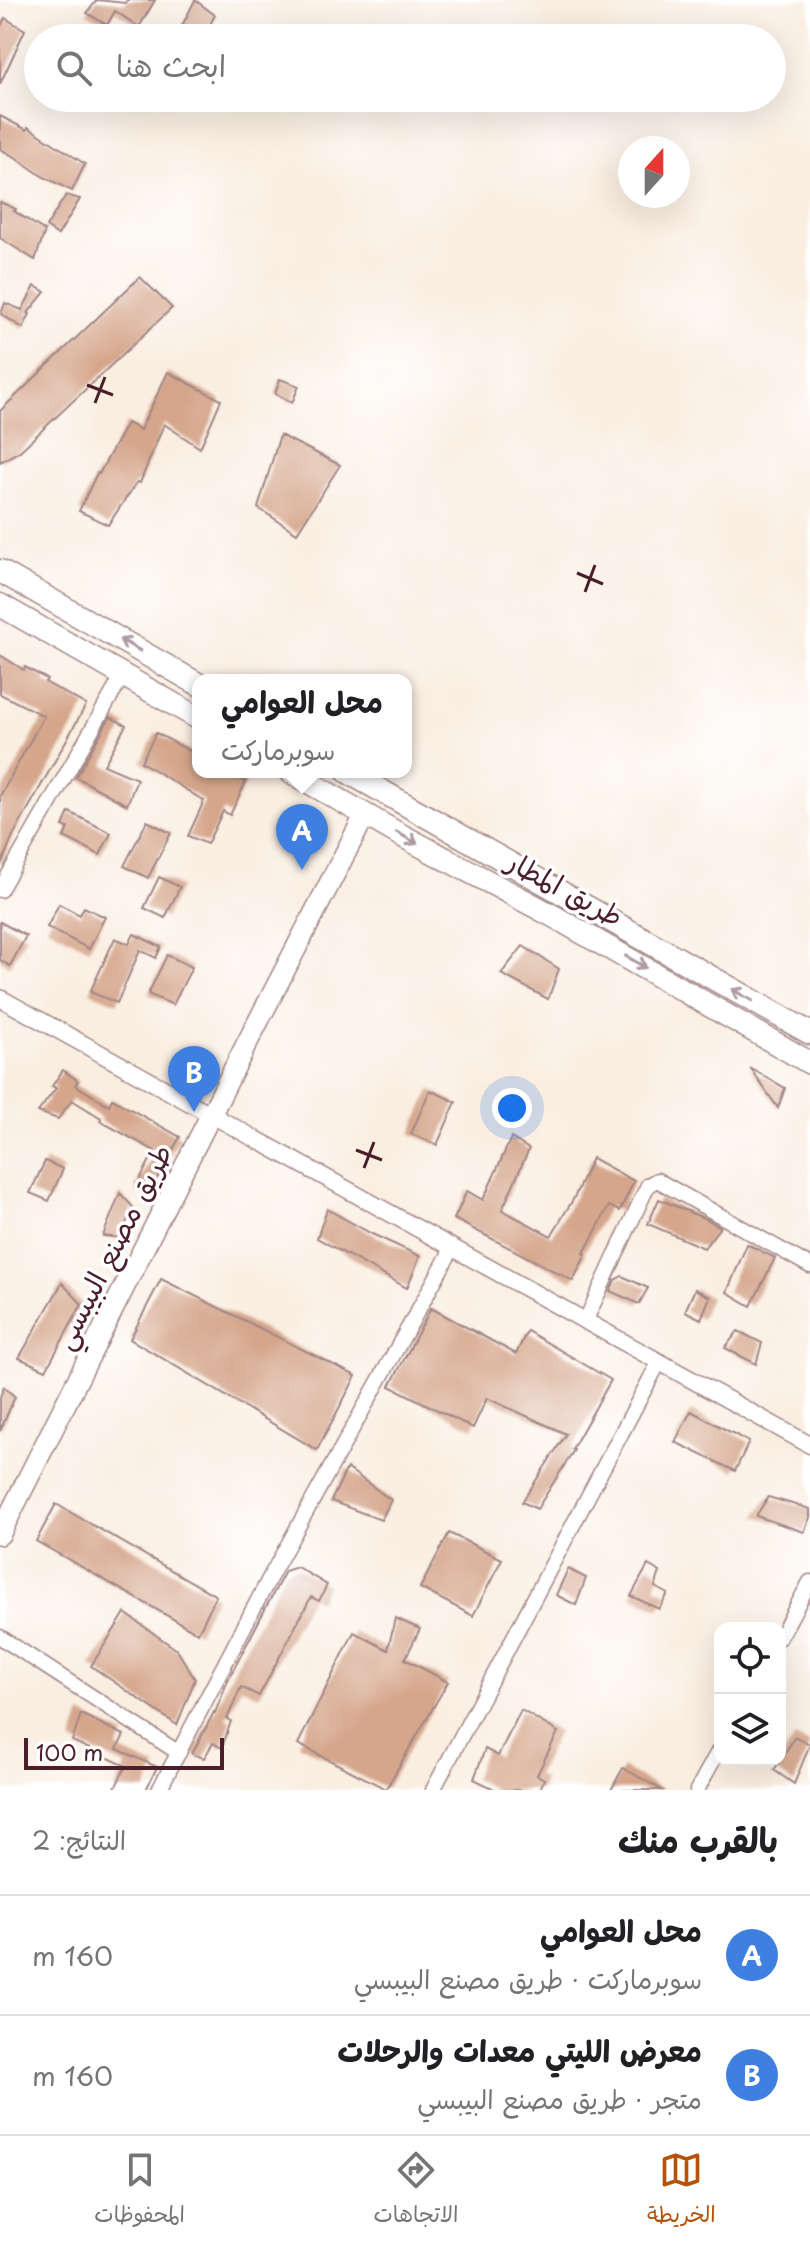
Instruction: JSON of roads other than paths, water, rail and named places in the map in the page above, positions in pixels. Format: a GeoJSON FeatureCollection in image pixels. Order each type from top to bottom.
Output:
{"type":"FeatureCollection","features":[{"type":"Feature","properties":{"kind":"highway"},"geometry":{"type":"LineString","coordinates":[[0,571],[192,681]]}},
{"type":"Feature","properties":{"kind":"highway"},"geometry":{"type":"LineString","coordinates":[[0,605],[192,715]]}},
{"type":"Feature","properties":{"kind":"highway","name":"طريق المطار"},"geometry":{"type":"LineString","coordinates":[[301,778],[568,924],[810,1063]]}},
{"type":"Feature","properties":{"kind":"highway","name":"طريق المطار"},"geometry":{"type":"LineString","coordinates":[[359,778],[810,1033]]}},
{"type":"Feature","properties":{"kind":"main road","name":"طريق مصنع البيبسي"},"geometry":{"type":"LineString","coordinates":[[0,1534],[353,833],[365,815]]}},
{"type":"Feature","properties":{"kind":"street"},"geometry":{"type":"LineString","coordinates":[[0,890],[123,675]]}},
{"type":"Feature","properties":{"kind":"street"},"geometry":{"type":"LineString","coordinates":[[1,1001],[810,1445]]}},
{"type":"Feature","properties":{"kind":"street"},"geometry":{"type":"LineString","coordinates":[[585,1322],[648,1185],[657,1180],[810,1266]]}},
{"type":"Feature","properties":{"kind":"street"},"geometry":{"type":"LineString","coordinates":[[159,1790],[278,1563],[452,1249]]}},
{"type":"Feature","properties":{"kind":"street"},"geometry":{"type":"LineString","coordinates":[[433,1790],[659,1362]]}},
{"type":"Feature","properties":{"kind":"street"},"geometry":{"type":"LineString","coordinates":[[786,1626],[810,1582]]}},
{"type":"Feature","properties":{"kind":"street"},"geometry":{"type":"LineString","coordinates":[[0,1637],[179,1753]]}},
{"type":"Feature","properties":{"kind":"street"},"geometry":{"type":"LineString","coordinates":[[697,1790],[714,1759]]}},
{"type":"Feature","properties":{"kind":"place","name":"محل العوامي"},"geometry":{"type":"Point","coordinates":[302,870]}},
{"type":"Feature","properties":{"kind":"place","name":"معرض الليتي معدات والرحلات"},"geometry":{"type":"Point","coordinates":[194,1112]}}]}
